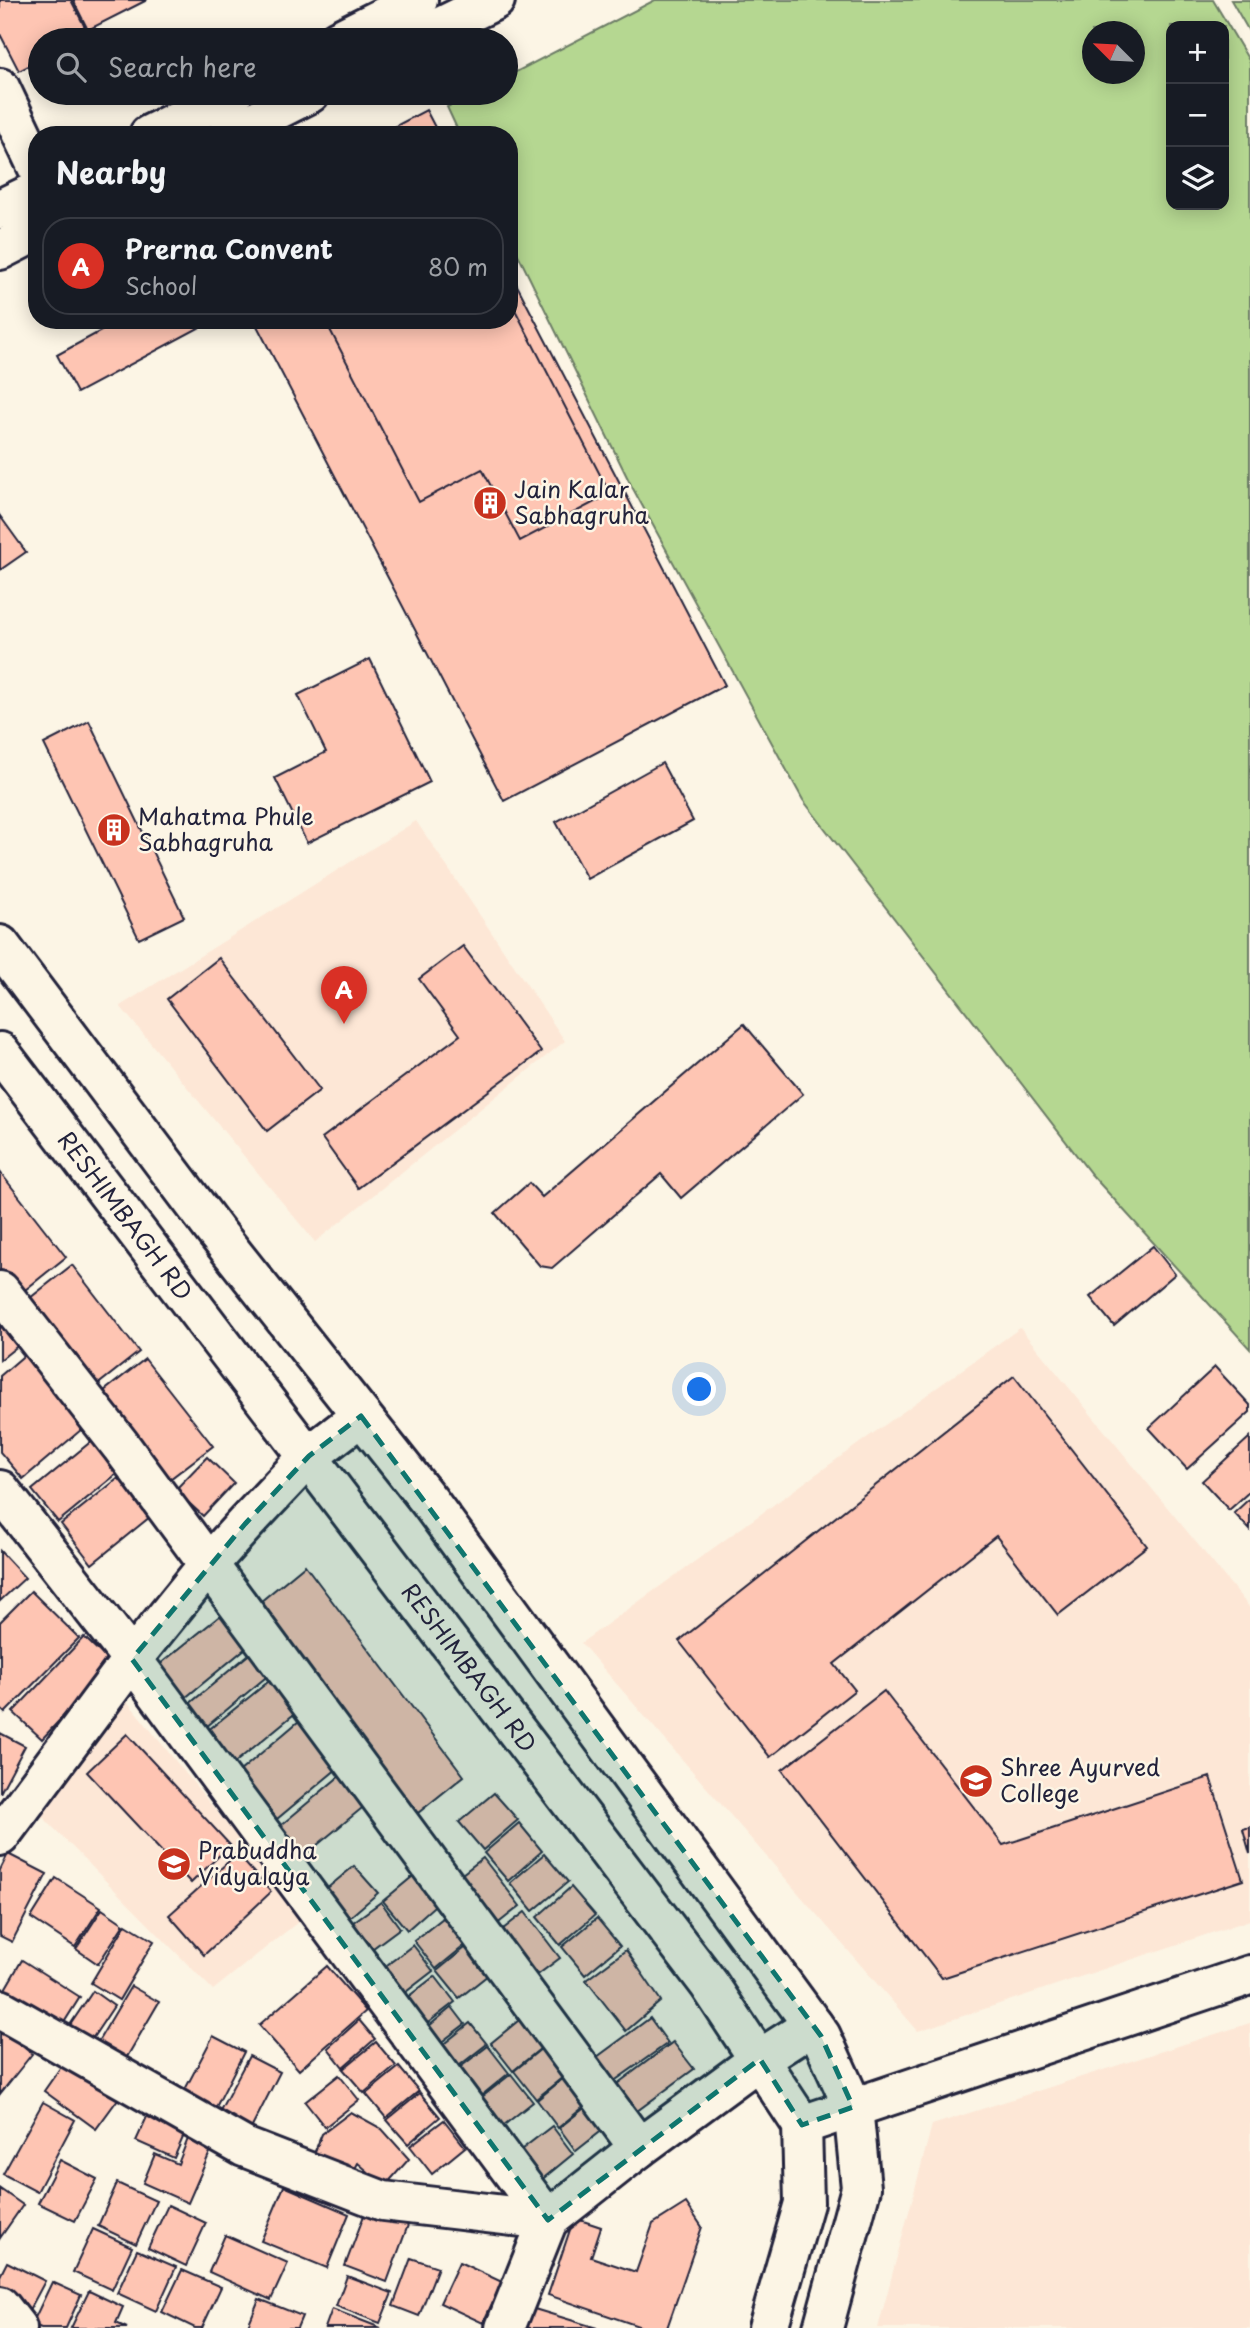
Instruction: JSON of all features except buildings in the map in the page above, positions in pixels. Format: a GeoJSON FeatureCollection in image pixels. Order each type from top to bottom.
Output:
{"type":"FeatureCollection","features":[{"type":"Feature","properties":{"kind":"street"},"geometry":{"type":"LineString","coordinates":[[362,28],[418,0]]}},
{"type":"Feature","properties":{"kind":"street"},"geometry":{"type":"LineString","coordinates":[[438,28],[495,0]]}},
{"type":"Feature","properties":{"kind":"street"},"geometry":{"type":"LineString","coordinates":[[0,88],[28,147]]}},
{"type":"Feature","properties":{"kind":"street"},"geometry":{"type":"LineString","coordinates":[[167,126],[209,105]]}},
{"type":"Feature","properties":{"kind":"street"},"geometry":{"type":"LineString","coordinates":[[243,126],[279,105]]}},
{"type":"Feature","properties":{"kind":"street"},"geometry":{"type":"LineString","coordinates":[[0,209],[28,195]]}},
{"type":"Feature","properties":{"kind":"street"},"geometry":{"type":"LineString","coordinates":[[0,250],[28,236]]}},
{"type":"Feature","properties":{"kind":"street"},"geometry":{"type":"LineString","coordinates":[[0,945],[215,1231],[471,1557],[821,2036],[853,2107],[861,2188],[823,2328]]}},
{"type":"Feature","properties":{"kind":"street","name":"RESHIMBAGH RD"},"geometry":{"type":"LineString","coordinates":[[0,1052],[709,1984],[802,2124]]}},
{"type":"Feature","properties":{"kind":"street"},"geometry":{"type":"LineString","coordinates":[[0,1291],[121,1446],[639,2148]]}},
{"type":"Feature","properties":{"kind":"street"},"geometry":{"type":"LineString","coordinates":[[0,1836],[132,1659],[208,1565],[309,1456],[361,1416]]}},
{"type":"Feature","properties":{"kind":"street"},"geometry":{"type":"LineString","coordinates":[[0,1490],[132,1659],[548,2220]]}},
{"type":"Feature","properties":{"kind":"street"},"geometry":{"type":"LineString","coordinates":[[768,2328],[804,2203],[802,2124],[1250,1975]]}},
{"type":"Feature","properties":{"kind":"street"},"geometry":{"type":"LineString","coordinates":[[0,2009],[244,2147],[383,2201],[548,2220]]}},
{"type":"Feature","properties":{"kind":"street"},"geometry":{"type":"LineString","coordinates":[[505,2328],[548,2220],[639,2148],[760,2059],[813,2025]]}},
{"type":"Feature","properties":{"kind":"street"},"geometry":{"type":"LineString","coordinates":[[0,2306],[17,2328]]}},
{"type":"Feature","properties":{"kind":"highlighted area"},"geometry":{"type":"Polygon","coordinates":[[[361,1416],[821,2036],[853,2107],[802,2125],[760,2059],[548,2220],[132,1659],[245,1524],[309,1456],[361,1416]]]}},
{"type":"Feature","properties":{"kind":"shaded area"},"geometry":{"type":"Polygon","coordinates":[[[416,821],[565,1041],[315,1242],[120,1006],[416,821]]]}},
{"type":"Feature","properties":{"kind":"shaded area","name":"Shree Ayurved College"},"geometry":{"type":"Polygon","coordinates":[[[1020,1328],[1250,1608],[1250,1920],[918,2031],[581,1643],[1020,1328]]]}},
{"type":"Feature","properties":{"kind":"shaded area","name":"Prabuddha Vidyalaya"},"geometry":{"type":"Polygon","coordinates":[[[127,1701],[303,1918],[213,1990],[36,1810],[127,1701]]]}},
{"type":"Feature","properties":{"kind":"shaded area"},"geometry":{"type":"Polygon","coordinates":[[[1250,2023],[1250,2328],[878,2328],[932,2125],[1250,2023]]]}},
{"type":"Feature","properties":{"kind":"green space"},"geometry":{"type":"Polygon","coordinates":[[[655,0],[1213,0],[1226,21],[1166,21],[1166,210],[1229,210],[1229,27],[1250,62],[1250,1349],[1091,1174],[803,800],[631,485],[518,254],[518,126],[456,126],[447,107],[518,105],[518,71],[655,0]]]}},
{"type":"Feature","properties":{"kind":"green space"},"geometry":{"type":"Polygon","coordinates":[[[1231,0],[1250,0],[1250,33],[1231,0]]]}},
{"type":"Feature","properties":{"kind":"place","name":"Jain Kalar Sabhagruha"},"geometry":{"type":"Point","coordinates":[490,503]}},
{"type":"Feature","properties":{"kind":"place","name":"Mahatma Phule Sabhagruha"},"geometry":{"type":"Point","coordinates":[114,830]}},
{"type":"Feature","properties":{"kind":"place","name":"Prerna Convent"},"geometry":{"type":"Point","coordinates":[344,1024]}},
{"type":"Feature","properties":{"kind":"place","name":"Shree Ayurved College"},"geometry":{"type":"Point","coordinates":[976,1781]}},
{"type":"Feature","properties":{"kind":"place","name":"Prabuddha Vidyalaya"},"geometry":{"type":"Point","coordinates":[174,1864]}}]}
